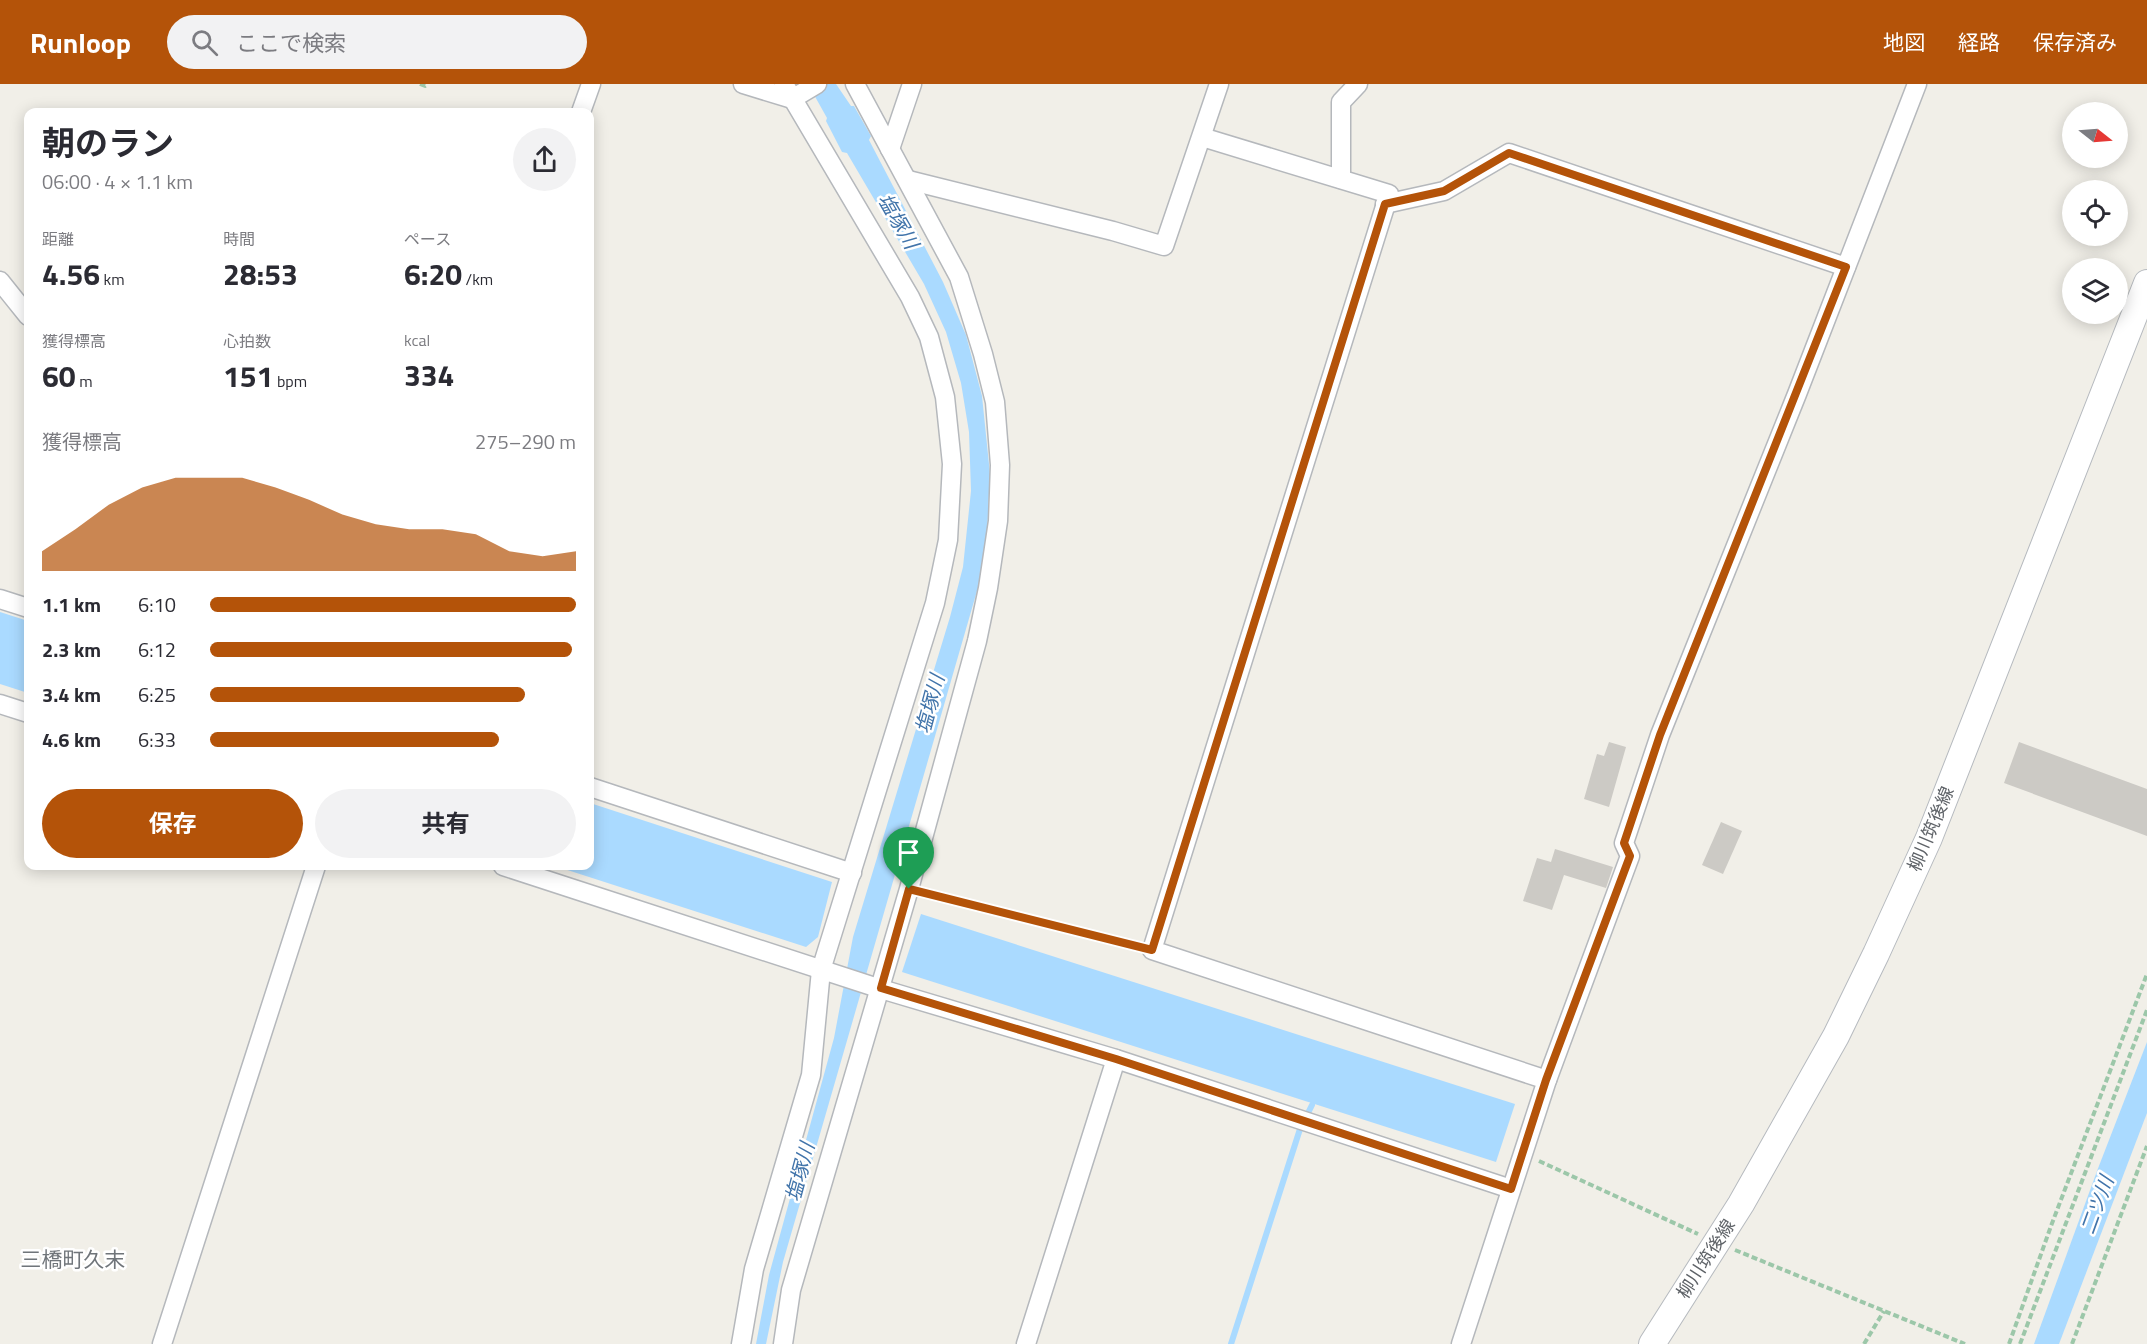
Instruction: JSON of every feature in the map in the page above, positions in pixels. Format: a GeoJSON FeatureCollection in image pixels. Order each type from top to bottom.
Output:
{"type":"FeatureCollection","features":[{"type":"Feature","properties":{"kind":"main road","name":"柳川筑後線"},"geometry":{"type":"LineString","coordinates":[[1652,1344],[1741,1204],[1836,1036],[1876,954],[1929,838],[2147,283]]}},
{"type":"Feature","properties":{"kind":"street"},"geometry":{"type":"LineString","coordinates":[[582,108],[591,84]]}},
{"type":"Feature","properties":{"kind":"street"},"geometry":{"type":"LineString","coordinates":[[741,1344],[754,1269],[811,1075],[821,969],[935,603],[948,540],[952,464],[945,397],[928,337],[910,297],[799,90],[743,84]]}},
{"type":"Feature","properties":{"kind":"street"},"geometry":{"type":"LineString","coordinates":[[783,1344],[791,1290],[881,988],[976,641],[988,588],[998,520],[1000,465],[995,402],[959,277],[855,84]]}},
{"type":"Feature","properties":{"kind":"street"},"geometry":{"type":"LineString","coordinates":[[890,149],[912,84]]}},
{"type":"Feature","properties":{"kind":"street"},"geometry":{"type":"LineString","coordinates":[[908,180],[1164,246],[1219,84]]}},
{"type":"Feature","properties":{"kind":"street"},"geometry":{"type":"LineString","coordinates":[[1341,179],[1341,102],[1358,84]]}},
{"type":"Feature","properties":{"kind":"street"},"geometry":{"type":"LineString","coordinates":[[1461,1344],[1546,1080],[1630,856],[1624,843],[1660,735],[1917,84]]}},
{"type":"Feature","properties":{"kind":"street"},"geometry":{"type":"LineString","coordinates":[[1202,137],[1389,194],[1152,950],[1546,1080]]}},
{"type":"Feature","properties":{"kind":"street"},"geometry":{"type":"LineString","coordinates":[[1385,204],[1444,191],[1509,153],[1846,267]]}},
{"type":"Feature","properties":{"kind":"street"},"geometry":{"type":"LineString","coordinates":[[0,281],[24,311]]}},
{"type":"Feature","properties":{"kind":"street"},"geometry":{"type":"LineString","coordinates":[[0,599],[24,607]]}},
{"type":"Feature","properties":{"kind":"street"},"geometry":{"type":"LineString","coordinates":[[0,704],[24,712]]}},
{"type":"Feature","properties":{"kind":"street"},"geometry":{"type":"LineString","coordinates":[[594,788],[852,873]]}},
{"type":"Feature","properties":{"kind":"street"},"geometry":{"type":"LineString","coordinates":[[162,1344],[315,870]]}},
{"type":"Feature","properties":{"kind":"street"},"geometry":{"type":"LineString","coordinates":[[515,870],[881,988],[1116,1059],[1511,1189]]}},
{"type":"Feature","properties":{"kind":"street"},"geometry":{"type":"LineString","coordinates":[[1026,1344],[1116,1059]]}},
{"type":"Feature","properties":{"kind":"path"},"geometry":{"type":"LineString","coordinates":[[420,84],[425,86],[428,84]]}},
{"type":"Feature","properties":{"kind":"path"},"geometry":{"type":"LineString","coordinates":[[909,889],[1152,950]]}},
{"type":"Feature","properties":{"kind":"path"},"geometry":{"type":"LineString","coordinates":[[2009,1344],[2051,1226],[2147,974]]}},
{"type":"Feature","properties":{"kind":"path"},"geometry":{"type":"LineString","coordinates":[[2020,1344],[2147,1010]]}},
{"type":"Feature","properties":{"kind":"path"},"geometry":{"type":"LineString","coordinates":[[2072,1344],[2147,1146]]}},
{"type":"Feature","properties":{"kind":"path"},"geometry":{"type":"LineString","coordinates":[[1522,1153],[1716,1242],[1965,1344]]}},
{"type":"Feature","properties":{"kind":"path"},"geometry":{"type":"LineString","coordinates":[[1864,1344],[1884,1311]]}},
{"type":"Feature","properties":{"kind":"water","name":"塩塚川"},"geometry":{"type":"Polygon","coordinates":[[[808,84],[836,84],[851,106],[854,106],[871,136],[869,140],[943,282],[966,335],[982,396],[990,474],[987,534],[979,584],[783,1262],[766,1344],[756,1344],[769,1275],[834,1038],[853,937],[963,567],[971,491],[969,432],[961,383],[946,332],[924,284],[847,153],[842,152],[808,84]]]}},
{"type":"Feature","properties":{"kind":"water"},"geometry":{"type":"Polygon","coordinates":[[[0,612],[24,620],[24,692],[0,684],[0,612]]]}},
{"type":"Feature","properties":{"kind":"water"},"geometry":{"type":"Polygon","coordinates":[[[594,804],[832,882],[818,937],[806,947],[567,870],[594,870],[594,804]]]}},
{"type":"Feature","properties":{"kind":"water"},"geometry":{"type":"Polygon","coordinates":[[[921,914],[1515,1104],[1496,1162],[902,972],[921,914]]]}},
{"type":"Feature","properties":{"kind":"water","name":"二ツ川"},"geometry":{"type":"Polygon","coordinates":[[[2147,1042],[2147,1113],[2059,1344],[2034,1344],[2097,1171],[2147,1042]]]}},
{"type":"Feature","properties":{"kind":"building"},"geometry":{"type":"Polygon","coordinates":[[[1609,742],[1626,747],[1609,807],[1584,799],[1597,754],[1604,756],[1609,742]]]}},
{"type":"Feature","properties":{"kind":"building"},"geometry":{"type":"Polygon","coordinates":[[[2019,742],[2147,789],[2147,836],[2004,783],[2019,742]]]}},
{"type":"Feature","properties":{"kind":"building"},"geometry":{"type":"Polygon","coordinates":[[[1721,822],[1742,831],[1723,874],[1702,865],[1721,822]]]}},
{"type":"Feature","properties":{"kind":"building"},"geometry":{"type":"Polygon","coordinates":[[[1555,849],[1613,867],[1606,888],[1564,875],[1552,910],[1523,901],[1537,858],[1551,862],[1555,849]]]}},
{"type":"Feature","properties":{"kind":"waterway"},"geometry":{"type":"LineString","coordinates":[[1231,1344],[1300,1129],[1312,1105]]}},
{"type":"Feature","properties":{"kind":"district","name":"三橋町久末"},"geometry":{"type":"Point","coordinates":[73,1260]}},
{"type":"Feature","properties":{"kind":"route"},"geometry":{"type":"LineString","coordinates":[[1509,153],[1846,267],[1660,735],[1624,843],[1630,856],[1546,1080],[1511,1189],[1116,1059],[881,988],[909,889],[1152,950],[1385,204],[1444,191],[1509,153]]}}]}
